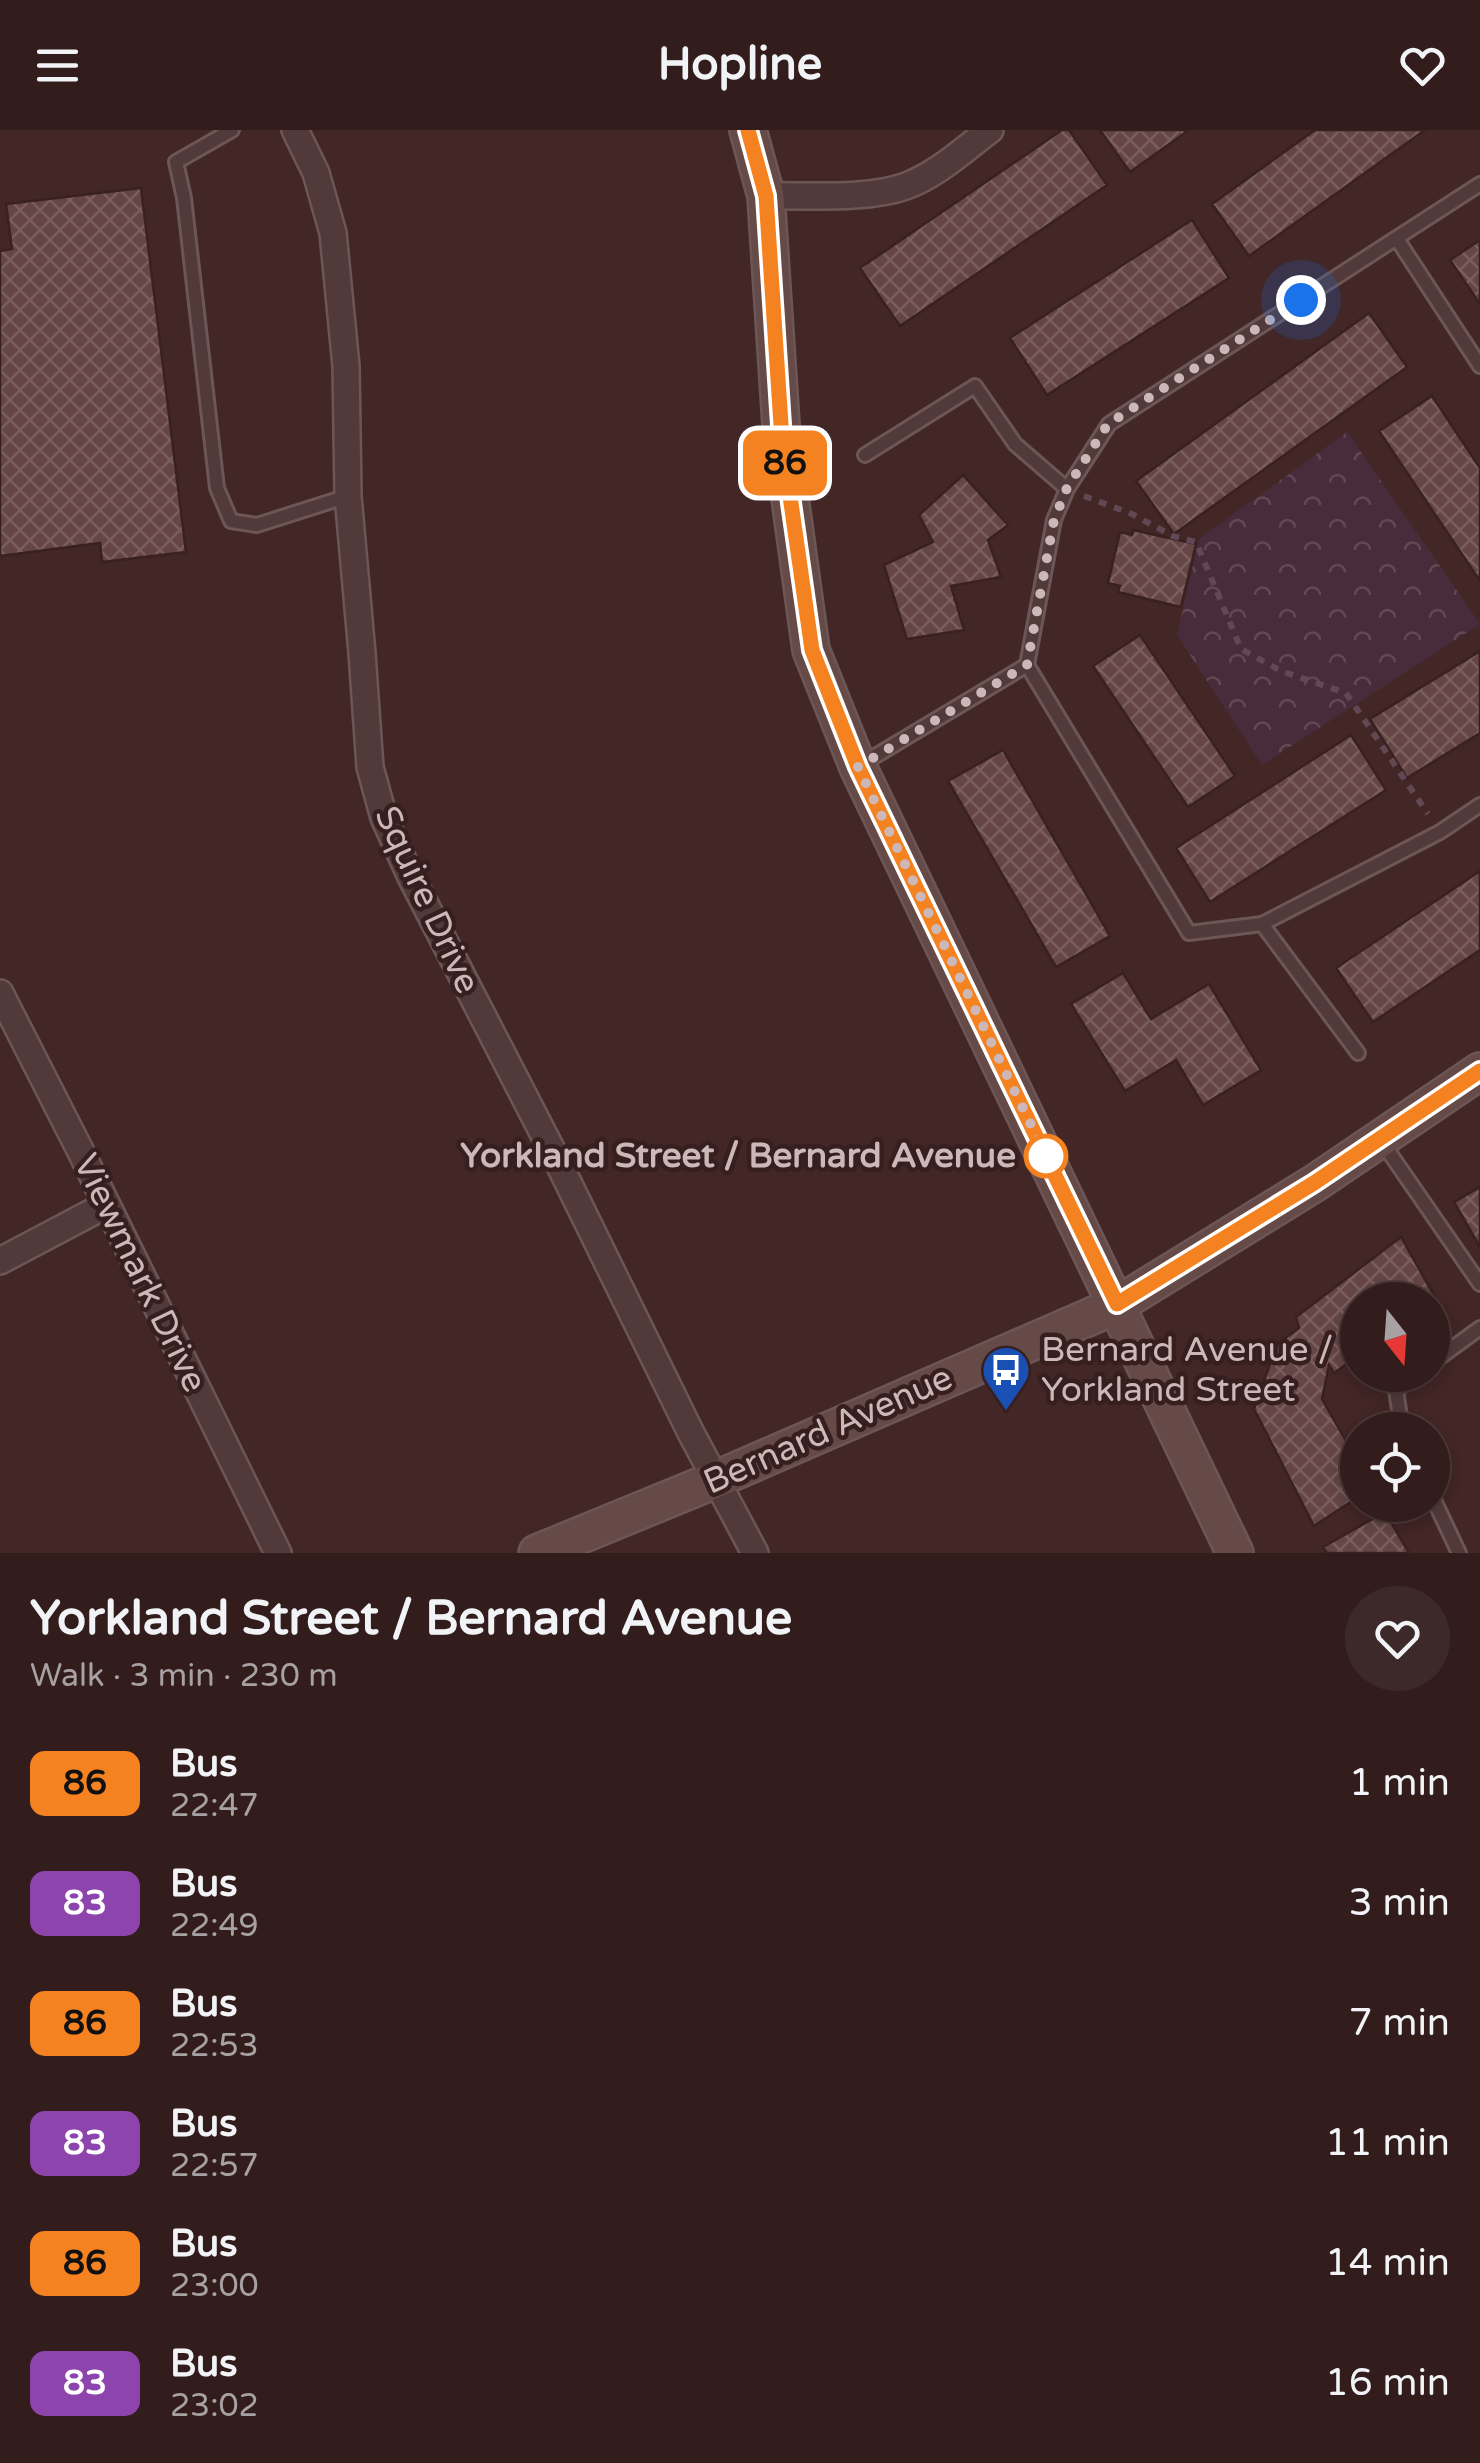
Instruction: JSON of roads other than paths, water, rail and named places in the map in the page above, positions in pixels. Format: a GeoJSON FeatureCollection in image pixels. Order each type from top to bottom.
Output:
{"type":"FeatureCollection","features":[{"type":"Feature","properties":{"kind":"street","name":"Squire Drive"},"geometry":{"type":"LineString","coordinates":[[294,130],[316,173],[333,234],[346,366],[348,496],[370,767],[384,818],[755,1553]]}},
{"type":"Feature","properties":{"kind":"street"},"geometry":{"type":"LineString","coordinates":[[748,130],[766,196],[782,440],[812,650],[858,767],[1235,1553]]}},
{"type":"Feature","properties":{"kind":"street"},"geometry":{"type":"LineString","coordinates":[[766,196],[861,194],[904,186],[950,162],[990,130]]}},
{"type":"Feature","properties":{"kind":"street","name":"Viewmark Drive"},"geometry":{"type":"LineString","coordinates":[[0,994],[278,1553]]}},
{"type":"Feature","properties":{"kind":"street","name":"Bernard Avenue"},"geometry":{"type":"LineString","coordinates":[[538,1553],[1117,1304],[1314,1183],[1480,1071]]}},
{"type":"Feature","properties":{"kind":"street"},"geometry":{"type":"LineString","coordinates":[[0,1260],[106,1205]]}},
{"type":"Feature","properties":{"kind":"lane"},"geometry":{"type":"LineString","coordinates":[[232,130],[176,162],[184,198],[218,488],[230,521],[256,525],[348,496]]}},
{"type":"Feature","properties":{"kind":"lane"},"geometry":{"type":"LineString","coordinates":[[1480,184],[1108,424],[1067,488],[1054,520],[1027,665],[1188,933],[1262,924],[1440,832],[1480,806]]}},
{"type":"Feature","properties":{"kind":"lane"},"geometry":{"type":"LineString","coordinates":[[1397,238],[1480,366]]}},
{"type":"Feature","properties":{"kind":"lane"},"geometry":{"type":"LineString","coordinates":[[865,455],[975,386],[1015,444],[1067,488]]}},
{"type":"Feature","properties":{"kind":"lane"},"geometry":{"type":"LineString","coordinates":[[858,767],[1027,665]]}},
{"type":"Feature","properties":{"kind":"lane"},"geometry":{"type":"LineString","coordinates":[[1262,924],[1358,1054]]}},
{"type":"Feature","properties":{"kind":"lane"},"geometry":{"type":"LineString","coordinates":[[1380,1139],[1480,1284]]}},
{"type":"Feature","properties":{"kind":"lane"},"geometry":{"type":"LineString","coordinates":[[1450,1350],[1480,1328]]}},
{"type":"Feature","properties":{"kind":"lane"},"geometry":{"type":"LineString","coordinates":[[1444,1522],[1459,1553]]}},
{"type":"Feature","properties":{"kind":"place","name":"Yorkland Street / Bernard Avenue"},"geometry":{"type":"Point","coordinates":[1046,1156]}},
{"type":"Feature","properties":{"kind":"place","name":"Bernard Avenue / Yorkland Street"},"geometry":{"type":"Point","coordinates":[1006,1412]}}]}
